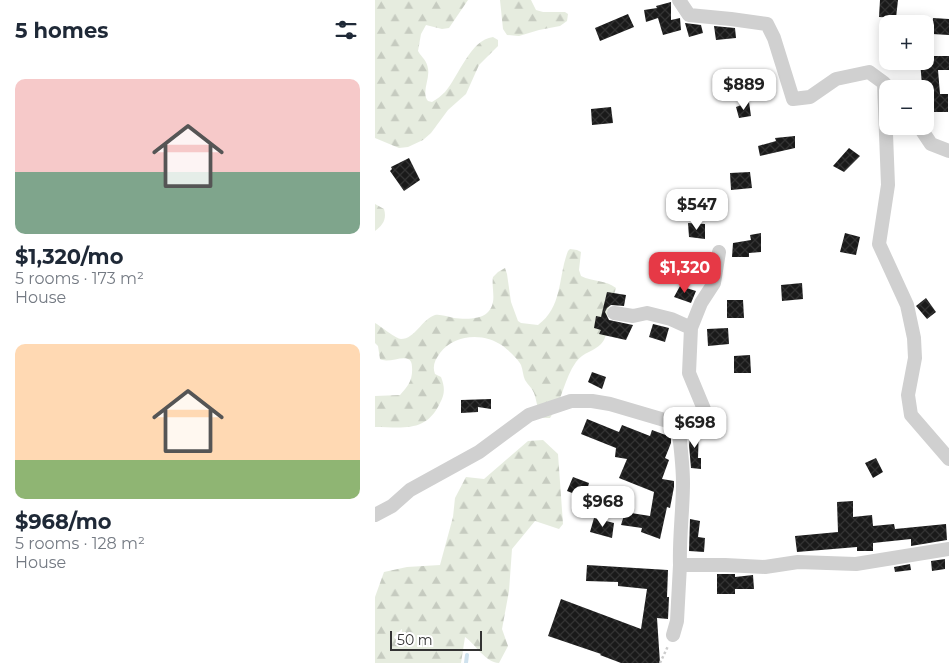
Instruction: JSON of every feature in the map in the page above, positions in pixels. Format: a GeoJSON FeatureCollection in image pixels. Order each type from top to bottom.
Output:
{"type":"FeatureCollection","features":[{"type":"Feature","properties":{"kind":"street"},"geometry":{"type":"LineString","coordinates":[[679,0],[689,15],[767,24],[774,38],[793,99],[810,97],[836,79],[869,72],[879,80]]}},
{"type":"Feature","properties":{"kind":"street"},"geometry":{"type":"LineString","coordinates":[[887,135],[888,186],[879,244],[907,305],[914,338],[915,358],[908,395],[911,414],[949,459]]}},
{"type":"Feature","properties":{"kind":"street"},"geometry":{"type":"LineString","coordinates":[[925,135],[931,144],[949,151]]}},
{"type":"Feature","properties":{"kind":"street"},"geometry":{"type":"LineString","coordinates":[[375,515],[392,506],[410,490],[479,452],[529,415],[571,401],[592,401],[610,404],[678,424],[706,414],[689,373],[691,328],[701,303],[714,282],[719,252]]}},
{"type":"Feature","properties":{"kind":"street"},"geometry":{"type":"LineString","coordinates":[[615,313],[633,316],[647,313],[671,319],[691,328]]}},
{"type":"Feature","properties":{"kind":"street"},"geometry":{"type":"LineString","coordinates":[[673,635],[677,621],[679,540],[683,522],[683,480],[678,424]]}},
{"type":"Feature","properties":{"kind":"street"},"geometry":{"type":"LineString","coordinates":[[679,565],[765,567],[799,562],[856,564],[949,549]]}},
{"type":"Feature","properties":{"kind":"path"},"geometry":{"type":"LineString","coordinates":[[661,663],[673,635]]}},
{"type":"Feature","properties":{"kind":"green space"},"geometry":{"type":"Polygon","coordinates":[[[375,0],[468,0],[449,28],[442,29],[426,25],[421,34],[418,51],[427,66],[425,94],[428,101],[432,102],[445,92],[471,52],[478,45],[493,37],[498,40],[498,46],[479,65],[466,94],[448,110],[431,133],[423,140],[408,147],[399,148],[375,138],[375,0]]]}},
{"type":"Feature","properties":{"kind":"green space"},"geometry":{"type":"Polygon","coordinates":[[[500,0],[531,0],[536,10],[543,12],[565,12],[568,14],[567,21],[560,26],[519,36],[507,35],[503,29],[500,0]]]}},
{"type":"Feature","properties":{"kind":"green space"},"geometry":{"type":"Polygon","coordinates":[[[375,204],[384,209],[385,219],[375,231],[375,204]]]}},
{"type":"Feature","properties":{"kind":"green space"},"geometry":{"type":"Polygon","coordinates":[[[570,249],[581,252],[579,270],[581,276],[616,288],[607,314],[604,340],[576,362],[550,418],[543,418],[541,415],[534,393],[524,378],[518,360],[503,346],[495,342],[478,337],[470,337],[453,342],[437,358],[434,371],[435,374],[441,377],[444,393],[434,413],[428,419],[421,424],[413,426],[375,427],[375,396],[400,395],[412,376],[412,367],[411,362],[405,358],[380,359],[378,346],[375,343],[375,323],[401,339],[410,336],[426,320],[435,315],[462,319],[480,317],[487,313],[492,305],[493,277],[505,268],[511,302],[518,321],[538,325],[546,318],[556,300],[565,261],[570,249]]]}},
{"type":"Feature","properties":{"kind":"green space"},"geometry":{"type":"Polygon","coordinates":[[[543,440],[558,454],[563,524],[559,529],[535,521],[512,549],[509,591],[502,629],[508,646],[499,663],[489,660],[465,637],[461,663],[375,663],[375,597],[384,572],[407,567],[440,565],[453,517],[455,498],[466,477],[484,479],[528,441],[543,440]]]}},
{"type":"Feature","properties":{"kind":"building"},"geometry":{"type":"Polygon","coordinates":[[[880,0],[898,0],[896,15],[879,15],[880,0]]]}},
{"type":"Feature","properties":{"kind":"building"},"geometry":{"type":"Polygon","coordinates":[[[671,2],[671,20],[680,18],[681,30],[663,35],[658,18],[646,22],[644,10],[657,8],[656,6],[671,2]]]}},
{"type":"Feature","properties":{"kind":"building"},"geometry":{"type":"Polygon","coordinates":[[[628,14],[634,27],[600,41],[595,28],[628,14]]]}},
{"type":"Feature","properties":{"kind":"building"},"geometry":{"type":"Polygon","coordinates":[[[934,18],[949,19],[949,35],[934,34],[934,18]]]}},
{"type":"Feature","properties":{"kind":"building"},"geometry":{"type":"Polygon","coordinates":[[[685,23],[701,25],[703,33],[689,37],[685,23]]]}},
{"type":"Feature","properties":{"kind":"building"},"geometry":{"type":"Polygon","coordinates":[[[714,26],[735,28],[736,38],[716,40],[714,26]]]}},
{"type":"Feature","properties":{"kind":"building"},"geometry":{"type":"Polygon","coordinates":[[[934,56],[949,56],[949,70],[938,70],[940,94],[948,94],[948,112],[934,112],[934,80],[922,80],[921,70],[934,70],[934,56]]]}},
{"type":"Feature","properties":{"kind":"building"},"geometry":{"type":"Polygon","coordinates":[[[749,102],[751,116],[739,118],[736,107],[749,102]]]}},
{"type":"Feature","properties":{"kind":"building"},"geometry":{"type":"Polygon","coordinates":[[[611,107],[613,123],[592,125],[591,109],[611,107]]]}},
{"type":"Feature","properties":{"kind":"building"},"geometry":{"type":"Polygon","coordinates":[[[795,136],[795,148],[760,156],[758,146],[776,141],[775,138],[795,136]]]}},
{"type":"Feature","properties":{"kind":"building"},"geometry":{"type":"Polygon","coordinates":[[[849,148],[860,156],[844,172],[833,166],[849,148]]]}},
{"type":"Feature","properties":{"kind":"building"},"geometry":{"type":"Polygon","coordinates":[[[409,158],[420,180],[404,191],[390,171],[391,167],[409,158]]]}},
{"type":"Feature","properties":{"kind":"building"},"geometry":{"type":"Polygon","coordinates":[[[750,172],[752,188],[731,190],[730,173],[750,172]]]}},
{"type":"Feature","properties":{"kind":"building"},"geometry":{"type":"Polygon","coordinates":[[[688,223],[705,224],[705,239],[689,237],[688,223]]]}},
{"type":"Feature","properties":{"kind":"building"},"geometry":{"type":"Polygon","coordinates":[[[761,233],[761,252],[749,253],[749,257],[732,257],[733,243],[751,240],[750,235],[761,233]]]}},
{"type":"Feature","properties":{"kind":"building"},"geometry":{"type":"Polygon","coordinates":[[[845,233],[860,237],[856,255],[840,252],[845,233]]]}},
{"type":"Feature","properties":{"kind":"building"},"geometry":{"type":"Polygon","coordinates":[[[802,283],[803,299],[782,301],[781,285],[802,283]]]}},
{"type":"Feature","properties":{"kind":"building"},"geometry":{"type":"Polygon","coordinates":[[[680,286],[696,291],[691,303],[674,297],[680,286]]]}},
{"type":"Feature","properties":{"kind":"building"},"geometry":{"type":"Polygon","coordinates":[[[607,292],[626,295],[624,306],[611,305],[605,312],[609,320],[633,325],[626,340],[599,334],[601,330],[594,328],[596,316],[601,317],[607,292]]]}},
{"type":"Feature","properties":{"kind":"building"},"geometry":{"type":"Polygon","coordinates":[[[926,298],[936,312],[927,319],[916,306],[926,298]]]}},
{"type":"Feature","properties":{"kind":"building"},"geometry":{"type":"Polygon","coordinates":[[[727,300],[743,300],[744,318],[727,318],[727,300]]]}},
{"type":"Feature","properties":{"kind":"building"},"geometry":{"type":"Polygon","coordinates":[[[653,324],[669,328],[665,342],[649,337],[653,324]]]}},
{"type":"Feature","properties":{"kind":"building"},"geometry":{"type":"Polygon","coordinates":[[[728,328],[729,344],[708,346],[707,329],[728,328]]]}},
{"type":"Feature","properties":{"kind":"building"},"geometry":{"type":"Polygon","coordinates":[[[750,355],[751,373],[734,373],[734,356],[750,355]]]}},
{"type":"Feature","properties":{"kind":"building"},"geometry":{"type":"Polygon","coordinates":[[[592,372],[606,377],[602,389],[588,382],[592,372]]]}},
{"type":"Feature","properties":{"kind":"building"},"geometry":{"type":"Polygon","coordinates":[[[491,399],[491,409],[478,407],[478,412],[461,413],[461,400],[491,399]]]}},
{"type":"Feature","properties":{"kind":"building"},"geometry":{"type":"Polygon","coordinates":[[[587,419],[619,432],[622,425],[650,436],[652,430],[671,437],[671,443],[665,458],[669,460],[662,479],[674,481],[674,487],[670,508],[667,507],[660,539],[641,532],[642,528],[621,525],[625,512],[650,516],[654,492],[619,478],[627,459],[615,457],[616,448],[581,434],[587,419]]]}},
{"type":"Feature","properties":{"kind":"building"},"geometry":{"type":"Polygon","coordinates":[[[699,426],[698,458],[701,458],[701,469],[691,468],[689,445],[692,428],[699,426]]]}},
{"type":"Feature","properties":{"kind":"building"},"geometry":{"type":"Polygon","coordinates":[[[876,458],[883,472],[873,478],[865,463],[876,458]]]}},
{"type":"Feature","properties":{"kind":"building"},"geometry":{"type":"Polygon","coordinates":[[[573,477],[589,483],[585,498],[567,491],[573,477]]]}},
{"type":"Feature","properties":{"kind":"building"},"geometry":{"type":"Polygon","coordinates":[[[853,501],[853,517],[872,515],[873,526],[894,524],[895,529],[946,524],[947,540],[911,546],[911,539],[873,543],[873,551],[857,551],[857,547],[797,552],[795,536],[838,532],[837,502],[853,501]]]}},
{"type":"Feature","properties":{"kind":"building"},"geometry":{"type":"Polygon","coordinates":[[[594,518],[614,523],[612,538],[590,532],[594,518]]]}},
{"type":"Feature","properties":{"kind":"building"},"geometry":{"type":"Polygon","coordinates":[[[690,519],[700,521],[698,537],[705,538],[704,552],[689,551],[690,519]]]}},
{"type":"Feature","properties":{"kind":"building"},"geometry":{"type":"Polygon","coordinates":[[[945,559],[945,569],[932,571],[931,561],[945,559]]]}},
{"type":"Feature","properties":{"kind":"building"},"geometry":{"type":"Polygon","coordinates":[[[910,564],[911,570],[895,572],[894,567],[910,564]]]}},
{"type":"Feature","properties":{"kind":"building"},"geometry":{"type":"Polygon","coordinates":[[[587,565],[668,570],[668,619],[657,618],[660,663],[621,663],[601,654],[548,636],[561,599],[641,629],[647,589],[618,586],[618,582],[586,581],[587,565]]]}},
{"type":"Feature","properties":{"kind":"building"},"geometry":{"type":"Polygon","coordinates":[[[717,574],[735,574],[735,577],[753,575],[754,589],[735,589],[735,594],[717,594],[717,574]]]}},
{"type":"Feature","properties":{"kind":"waterway"},"geometry":{"type":"LineString","coordinates":[[466,663],[467,655]]}}]}
